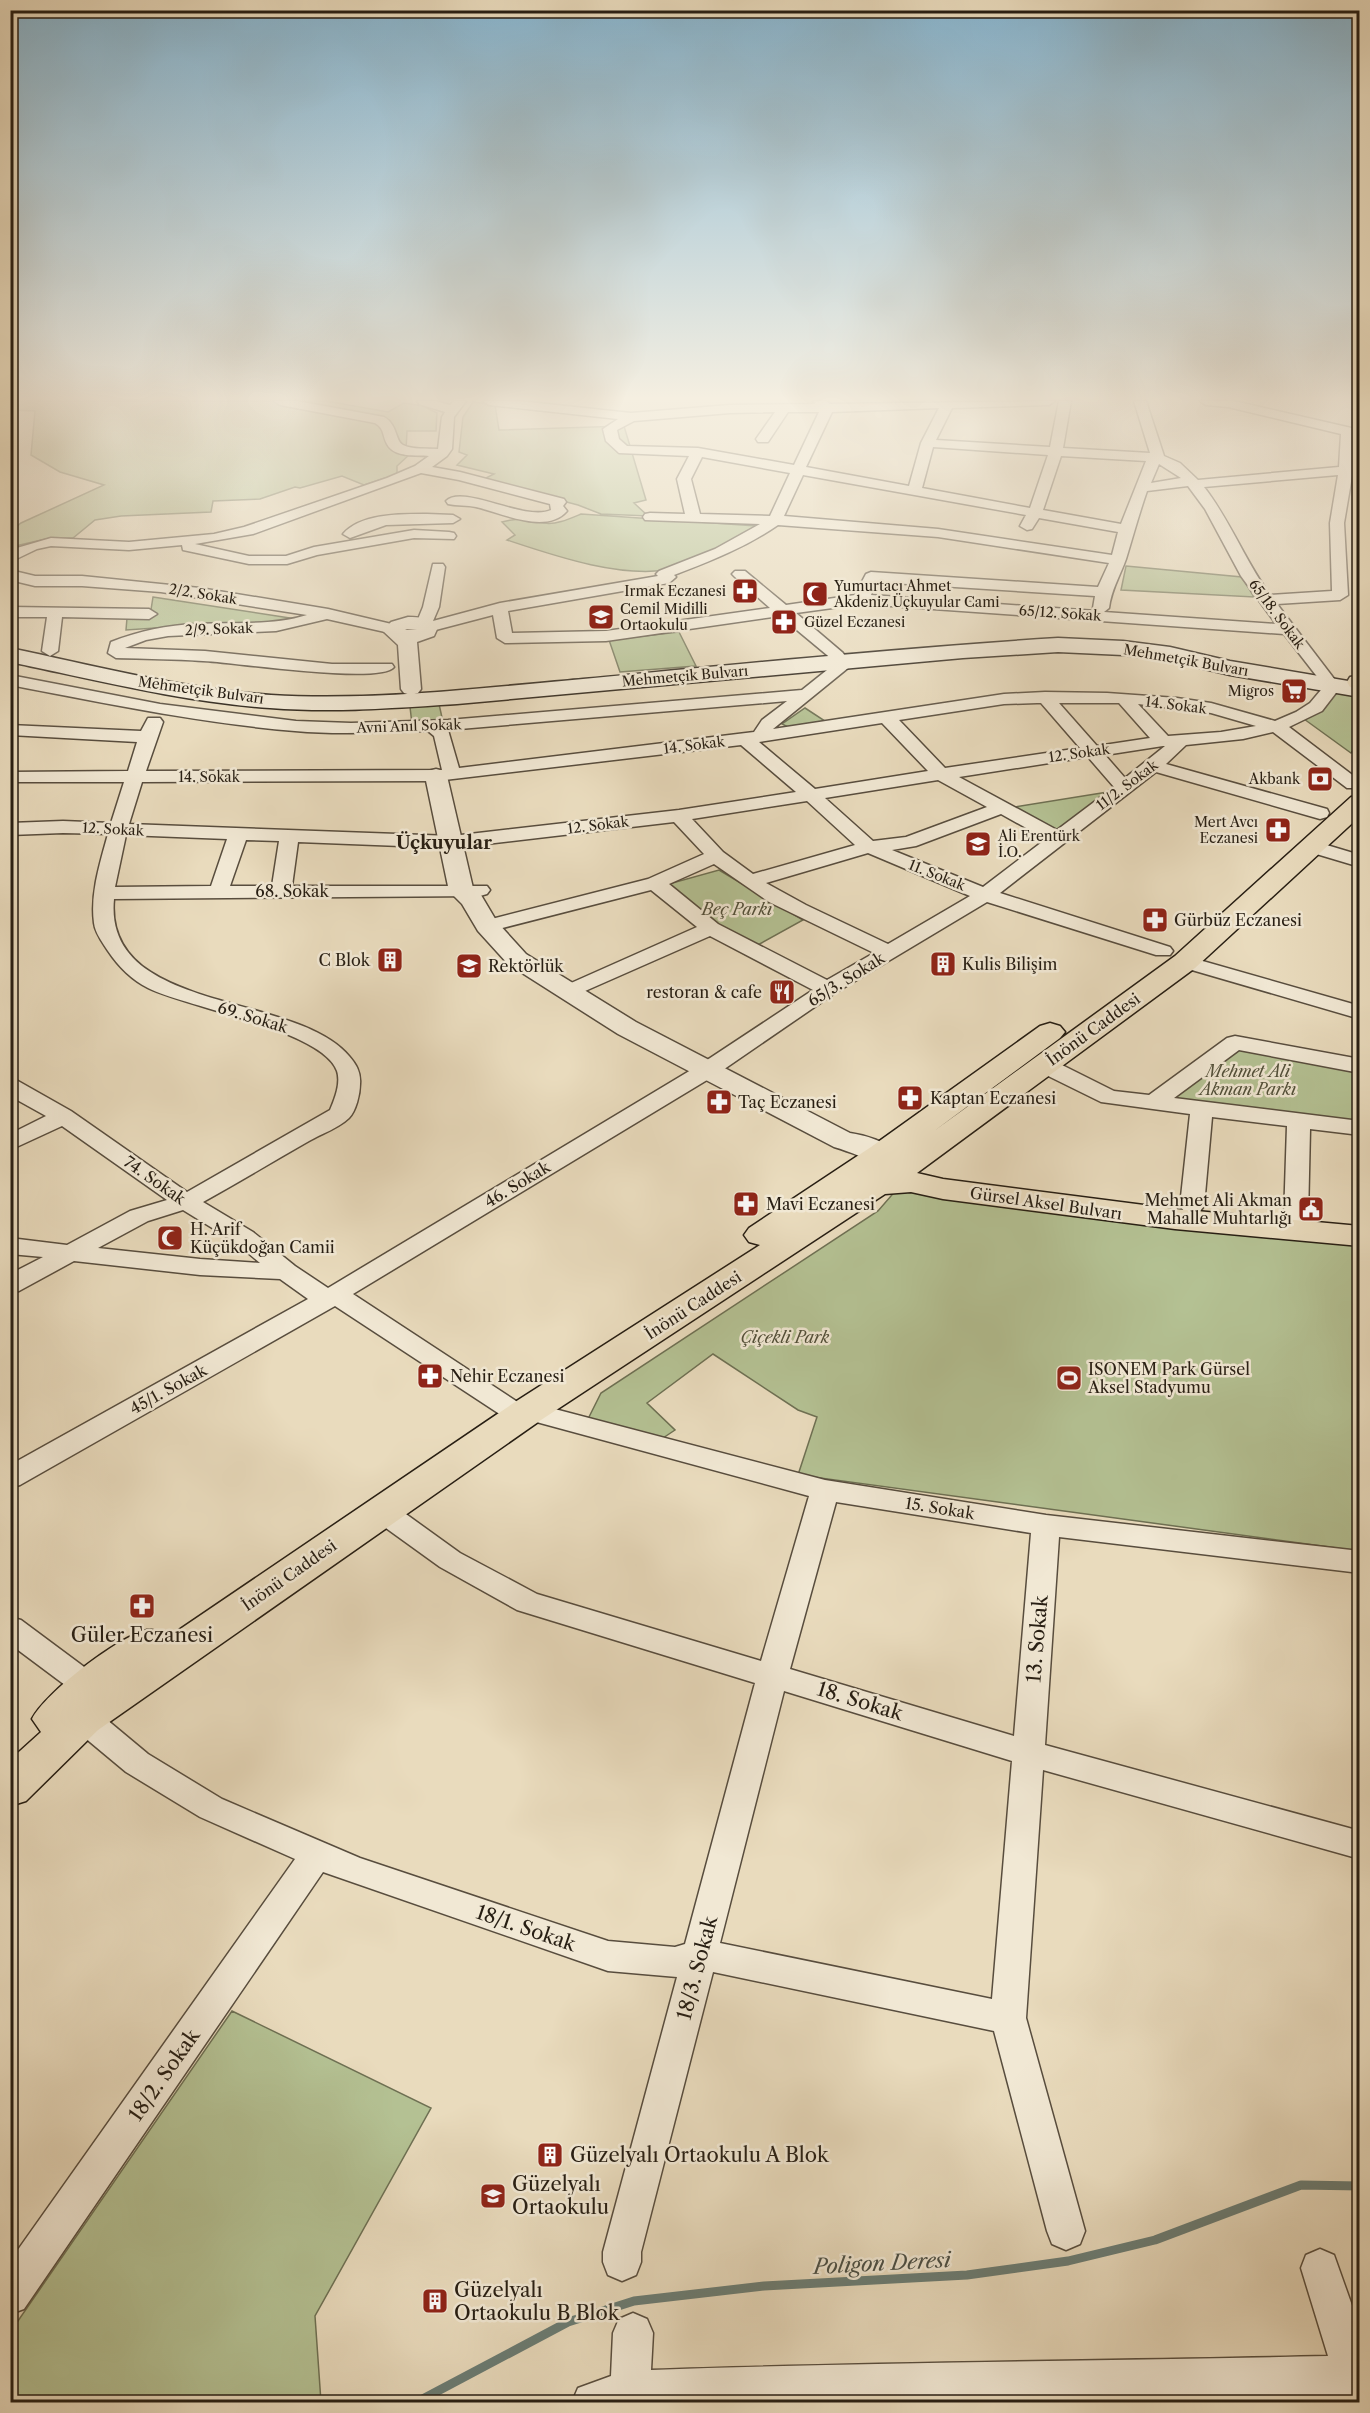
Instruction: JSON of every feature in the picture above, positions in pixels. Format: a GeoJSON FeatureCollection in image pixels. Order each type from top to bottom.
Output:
{"type":"FeatureCollection","features":[{"type":"Feature","properties":{"kind":"main road","name":"Mehmetçik Bulvarı"},"geometry":{"type":"LineString","coordinates":[[10,645],[179,678],[261,691],[298,694],[369,694],[1058,645],[1123,648],[1170,654],[1230,668],[1359,684]]}},
{"type":"Feature","properties":{"kind":"main road","name":"Mehmetçik Bulvarı"},"geometry":{"type":"LineString","coordinates":[[10,655],[173,688],[245,699],[328,703],[457,697],[839,659]]}},
{"type":"Feature","properties":{"kind":"main road"},"geometry":{"type":"LineString","coordinates":[[384,702],[419,689],[457,697]]}},
{"type":"Feature","properties":{"kind":"main road","name":"İnönü Caddesi"},"geometry":{"type":"LineString","coordinates":[[896,1164],[1174,957],[1320,813],[1357,788]]}},
{"type":"Feature","properties":{"kind":"main road","name":"İnönü Caddesi"},"geometry":{"type":"LineString","coordinates":[[10,1760],[85,1702],[518,1409],[896,1164],[1044,1065],[1310,846],[1357,788]]}},
{"type":"Feature","properties":{"kind":"main road","name":"Gürsel Aksel Bulvarı"},"geometry":{"type":"LineString","coordinates":[[896,1164],[981,1180],[1359,1224]]}},
{"type":"Feature","properties":{"kind":"main road","name":"Gürsel Aksel Bulvarı"},"geometry":{"type":"LineString","coordinates":[[896,1164],[943,1189],[1175,1220],[1359,1236]]}},
{"type":"Feature","properties":{"kind":"main road","name":"İnönü Caddesi"},"geometry":{"type":"LineString","coordinates":[[10,1788],[85,1702],[382,1510],[518,1409]]}},
{"type":"Feature","properties":{"kind":"street"},"geometry":{"type":"LineString","coordinates":[[12,556],[51,542],[129,546],[214,538],[248,531],[296,514]]}},
{"type":"Feature","properties":{"kind":"street"},"geometry":{"type":"LineString","coordinates":[[518,514],[531,517],[547,517],[554,514]]}},
{"type":"Feature","properties":{"kind":"street"},"geometry":{"type":"LineString","coordinates":[[397,632],[416,636],[425,628],[500,608],[664,580],[668,577],[664,574],[720,552],[754,535],[775,520],[778,514]]}},
{"type":"Feature","properties":{"kind":"street"},"geometry":{"type":"LineString","coordinates":[[912,531],[926,514]]}},
{"type":"Feature","properties":{"kind":"street"},"geometry":{"type":"LineString","coordinates":[[1031,514],[1126,529]]}},
{"type":"Feature","properties":{"kind":"street"},"geometry":{"type":"LineString","coordinates":[[1014,544],[1035,514]]}},
{"type":"Feature","properties":{"kind":"street"},"geometry":{"type":"LineString","coordinates":[[1101,617],[1103,592],[1118,560],[1132,514]]}},
{"type":"Feature","properties":{"kind":"street","name":"65/18. Sokak"},"geometry":{"type":"LineString","coordinates":[[1212,514],[1249,576],[1288,630],[1331,682]]}},
{"type":"Feature","properties":{"kind":"street"},"geometry":{"type":"LineString","coordinates":[[1268,600],[1340,595],[1339,514]]}},
{"type":"Feature","properties":{"kind":"street"},"geometry":{"type":"LineString","coordinates":[[650,517],[693,516],[775,520],[912,531],[1118,560]]}},
{"type":"Feature","properties":{"kind":"street"},"geometry":{"type":"LineString","coordinates":[[168,543],[249,560],[287,560],[314,551],[365,525],[401,520],[453,519]]}},
{"type":"Feature","properties":{"kind":"street"},"geometry":{"type":"LineString","coordinates":[[314,551],[414,534],[449,536]]}},
{"type":"Feature","properties":{"kind":"street"},"geometry":{"type":"LineString","coordinates":[[419,689],[421,642],[431,607],[438,567]]}},
{"type":"Feature","properties":{"kind":"street","name":"2/2. Sokak"},"geometry":{"type":"LineString","coordinates":[[10,574],[34,580],[79,580],[174,588],[328,614],[397,632]]}},
{"type":"Feature","properties":{"kind":"street"},"geometry":{"type":"LineString","coordinates":[[740,574],[839,659],[840,668],[753,737]]}},
{"type":"Feature","properties":{"kind":"street"},"geometry":{"type":"LineString","coordinates":[[862,599],[871,578],[1103,592]]}},
{"type":"Feature","properties":{"kind":"street","name":"65/12. Sokak"},"geometry":{"type":"LineString","coordinates":[[500,608],[506,638],[606,636],[862,599],[1288,630]]}},
{"type":"Feature","properties":{"kind":"street"},"geometry":{"type":"LineString","coordinates":[[10,612],[149,614]]}},
{"type":"Feature","properties":{"kind":"street"},"geometry":{"type":"LineString","coordinates":[[50,651],[55,613]]}},
{"type":"Feature","properties":{"kind":"street","name":"2/9. Sokak"},"geometry":{"type":"LineString","coordinates":[[328,614],[306,623],[283,627],[183,630],[133,638],[117,645],[116,653],[205,656],[332,669],[386,667]]}},
{"type":"Feature","properties":{"kind":"street"},"geometry":{"type":"LineString","coordinates":[[397,632],[408,643],[419,689]]}},
{"type":"Feature","properties":{"kind":"street","name":"Avni Anıl Sokak"},"geometry":{"type":"LineString","coordinates":[[10,680],[160,709],[296,726],[351,728],[433,726],[809,694]]}},
{"type":"Feature","properties":{"kind":"street"},"geometry":{"type":"LineString","coordinates":[[1278,728],[1315,707],[1331,682]]}},
{"type":"Feature","properties":{"kind":"street"},"geometry":{"type":"LineString","coordinates":[[1045,697],[1124,788]]}},
{"type":"Feature","properties":{"kind":"street","name":"14. Sokak"},"geometry":{"type":"LineString","coordinates":[[10,777],[444,775],[753,737],[1004,699],[1045,697],[1124,699],[1192,705],[1278,728],[1357,788]]}},
{"type":"Feature","properties":{"kind":"street"},"geometry":{"type":"LineString","coordinates":[[1124,699],[1172,741]]}},
{"type":"Feature","properties":{"kind":"street","name":"69. Sokak"},"geometry":{"type":"LineString","coordinates":[[10,1285],[139,1216],[186,1202],[340,1114],[347,1100],[349,1083],[346,1066],[332,1049],[306,1033],[156,984],[119,954],[104,924],[104,893],[118,830],[147,737],[160,709]]}},
{"type":"Feature","properties":{"kind":"street"},"geometry":{"type":"LineString","coordinates":[[885,717],[941,774],[1057,838]]}},
{"type":"Feature","properties":{"kind":"street"},"geometry":{"type":"LineString","coordinates":[[433,726],[429,735],[444,775]]}},
{"type":"Feature","properties":{"kind":"street","name":"12. Sokak"},"geometry":{"type":"LineString","coordinates":[[10,829],[63,827],[461,841],[679,816],[941,774],[1278,728]]}},
{"type":"Feature","properties":{"kind":"street"},"geometry":{"type":"LineString","coordinates":[[10,730],[147,737]]}},
{"type":"Feature","properties":{"kind":"street","name":"11. Sokak"},"geometry":{"type":"LineString","coordinates":[[753,737],[846,829],[869,847],[986,895],[1174,957],[1359,1013]]}},
{"type":"Feature","properties":{"kind":"street","name":"11/2. Sokak"},"geometry":{"type":"LineString","coordinates":[[986,895],[1057,838],[1154,766],[1172,741]]}},
{"type":"Feature","properties":{"kind":"street"},"geometry":{"type":"LineString","coordinates":[[1154,766],[1320,813]]}},
{"type":"Feature","properties":{"kind":"street","name":"Gürsel Aksel Bulvarı"},"geometry":{"type":"LineString","coordinates":[[444,775],[461,841],[471,894],[487,926],[515,957],[627,1028],[896,1164]]}},
{"type":"Feature","properties":{"kind":"street"},"geometry":{"type":"LineString","coordinates":[[751,881],[869,847],[909,842],[1001,808]]}},
{"type":"Feature","properties":{"kind":"street"},"geometry":{"type":"LineString","coordinates":[[679,816],[716,856],[751,881],[823,922],[889,952]]}},
{"type":"Feature","properties":{"kind":"street"},"geometry":{"type":"LineString","coordinates":[[219,891],[238,834]]}},
{"type":"Feature","properties":{"kind":"street"},"geometry":{"type":"LineString","coordinates":[[281,891],[289,836]]}},
{"type":"Feature","properties":{"kind":"street"},"geometry":{"type":"LineString","coordinates":[[1310,846],[1359,861]]}},
{"type":"Feature","properties":{"kind":"street"},"geometry":{"type":"LineString","coordinates":[[487,926],[655,883],[716,856]]}},
{"type":"Feature","properties":{"kind":"street"},"geometry":{"type":"LineString","coordinates":[[655,883],[711,928],[828,989]]}},
{"type":"Feature","properties":{"kind":"street","name":"68. Sokak"},"geometry":{"type":"LineString","coordinates":[[104,893],[281,891],[471,894]]}},
{"type":"Feature","properties":{"kind":"street","name":"65/3. Sokak"},"geometry":{"type":"LineString","coordinates":[[709,1069],[828,989],[986,895]]}},
{"type":"Feature","properties":{"kind":"street"},"geometry":{"type":"LineString","coordinates":[[569,991],[711,928]]}},
{"type":"Feature","properties":{"kind":"street"},"geometry":{"type":"LineString","coordinates":[[1155,1102],[1235,1043],[1359,1066]]}},
{"type":"Feature","properties":{"kind":"street"},"geometry":{"type":"LineString","coordinates":[[1044,1065],[1109,1096],[1359,1128]]}},
{"type":"Feature","properties":{"kind":"street","name":"46. Sokak"},"geometry":{"type":"LineString","coordinates":[[331,1297],[709,1069]]}},
{"type":"Feature","properties":{"kind":"street","name":"74. Sokak"},"geometry":{"type":"LineString","coordinates":[[10,1086],[63,1116],[186,1202],[244,1237],[286,1272],[518,1409]]}},
{"type":"Feature","properties":{"kind":"street"},"geometry":{"type":"LineString","coordinates":[[1192,1206],[1202,1108]]}},
{"type":"Feature","properties":{"kind":"street"},"geometry":{"type":"LineString","coordinates":[[10,1143],[63,1116]]}},
{"type":"Feature","properties":{"kind":"street"},"geometry":{"type":"LineString","coordinates":[[1296,1218],[1299,1121]]}},
{"type":"Feature","properties":{"kind":"street"},"geometry":{"type":"LineString","coordinates":[[10,1246],[200,1267],[286,1272]]}},
{"type":"Feature","properties":{"kind":"street","name":"45/1. Sokak"},"geometry":{"type":"LineString","coordinates":[[10,1478],[331,1297]]}},
{"type":"Feature","properties":{"kind":"street","name":"15. Sokak"},"geometry":{"type":"LineString","coordinates":[[518,1409],[825,1490],[1046,1525],[1359,1562]]}},
{"type":"Feature","properties":{"kind":"street","name":"18/3. Sokak"},"geometry":{"type":"LineString","coordinates":[[622,2262],[622,2252],[773,1674],[825,1490]]}},
{"type":"Feature","properties":{"kind":"street","name":"18. Sokak"},"geometry":{"type":"LineString","coordinates":[[382,1510],[450,1560],[527,1602],[773,1674],[1028,1753],[1359,1845]]}},
{"type":"Feature","properties":{"kind":"street","name":"13. Sokak"},"geometry":{"type":"LineString","coordinates":[[1028,1753],[1046,1525]]}},
{"type":"Feature","properties":{"kind":"street","name":"18/1. Sokak"},"geometry":{"type":"LineString","coordinates":[[10,1628],[85,1702],[137,1763],[212,1808],[350,1869],[608,1956],[675,1962],[700,1954],[1008,2018]]}},
{"type":"Feature","properties":{"kind":"street"},"geometry":{"type":"LineString","coordinates":[[1028,1753],[1008,2018],[1066,2231]]}},
{"type":"Feature","properties":{"kind":"street","name":"18/2. Sokak"},"geometry":{"type":"LineString","coordinates":[[10,2295],[317,1854]]}},
{"type":"Feature","properties":{"kind":"street"},"geometry":{"type":"LineString","coordinates":[[592,2403],[630,2391],[799,2394],[1098,2392],[1358,2380],[1320,2268]]}},
{"type":"Feature","properties":{"kind":"street"},"geometry":{"type":"LineString","coordinates":[[630,2391],[633,2333]]}},
{"type":"Feature","properties":{"kind":"green space"},"geometry":{"type":"Polygon","coordinates":[[[42,514],[175,514],[121,516],[95,520],[73,538],[50,538],[11,547],[10,532],[21,523],[42,514]]]}},
{"type":"Feature","properties":{"kind":"green space"},"geometry":{"type":"Polygon","coordinates":[[[581,514],[772,527],[672,569],[632,571],[589,564],[507,540],[515,535],[502,522],[520,519],[553,523],[581,514]]]}},
{"type":"Feature","properties":{"kind":"green space"},"geometry":{"type":"Polygon","coordinates":[[[601,514],[645,514],[648,516],[601,514]]]}},
{"type":"Feature","properties":{"kind":"green space"},"geometry":{"type":"Polygon","coordinates":[[[1126,566],[1242,577],[1254,597],[1121,590],[1126,566]]]}},
{"type":"Feature","properties":{"kind":"green space"},"geometry":{"type":"Polygon","coordinates":[[[153,597],[303,620],[277,625],[185,626],[126,630],[127,618],[150,616],[153,597]]]}},
{"type":"Feature","properties":{"kind":"green space"},"geometry":{"type":"Polygon","coordinates":[[[679,632],[696,666],[620,672],[609,640],[679,632]]]}},
{"type":"Feature","properties":{"kind":"green space"},"geometry":{"type":"Polygon","coordinates":[[[1336,687],[1359,692],[1359,743],[1351,753],[1304,719],[1336,687]]]}},
{"type":"Feature","properties":{"kind":"green space"},"geometry":{"type":"Polygon","coordinates":[[[439,704],[443,722],[412,724],[410,707],[439,704]]]}},
{"type":"Feature","properties":{"kind":"green space"},"geometry":{"type":"Polygon","coordinates":[[[805,708],[825,721],[788,727],[782,724],[805,708]]]}},
{"type":"Feature","properties":{"kind":"green space"},"geometry":{"type":"Polygon","coordinates":[[[1114,791],[1057,832],[1008,808],[1114,791]]]}},
{"type":"Feature","properties":{"kind":"green space","name":"Beç Parkı"},"geometry":{"type":"Polygon","coordinates":[[[719,870],[803,920],[756,946],[721,928],[665,885],[719,870]]]}},
{"type":"Feature","properties":{"kind":"green space","name":"Mehmet Ali Akman Parkı"},"geometry":{"type":"Polygon","coordinates":[[[1235,1043],[1359,1066],[1359,1128],[1155,1102],[1235,1043]]]}},
{"type":"Feature","properties":{"kind":"green space","name":"Çiçekli Park"},"geometry":{"type":"Polygon","coordinates":[[[904,1181],[1359,1239],[1359,1551],[798,1475],[817,1417],[798,1410],[713,1354],[647,1403],[675,1430],[660,1440],[588,1419],[601,1393],[878,1211],[904,1181]]]}},
{"type":"Feature","properties":{"kind":"green space"},"geometry":{"type":"Polygon","coordinates":[[[232,2011],[431,2108],[315,2316],[321,2402],[11,2402],[11,2331],[232,2011]]]}},
{"type":"Feature","properties":{"kind":"waterway","name":"Poligon Deresi"},"geometry":{"type":"LineString","coordinates":[[417,2402],[568,2322],[634,2301],[764,2286],[967,2275],[1068,2261],[1155,2240],[1301,2185],[1360,2186]]}},
{"type":"Feature","properties":{"kind":"place","name":"Irmak Eczanesi"},"geometry":{"type":"Point","coordinates":[745,591]}},
{"type":"Feature","properties":{"kind":"place","name":"Yumurtacı Ahmet Akdeniz Üçkuyular Cami"},"geometry":{"type":"Point","coordinates":[815,594]}},
{"type":"Feature","properties":{"kind":"place","name":"Cemil Midilli Ortaokulu"},"geometry":{"type":"Point","coordinates":[601,617]}},
{"type":"Feature","properties":{"kind":"place","name":"Güzel Eczanesi"},"geometry":{"type":"Point","coordinates":[784,622]}},
{"type":"Feature","properties":{"kind":"place","name":"Migros"},"geometry":{"type":"Point","coordinates":[1294,691]}},
{"type":"Feature","properties":{"kind":"place","name":"Akbank"},"geometry":{"type":"Point","coordinates":[1320,779]}},
{"type":"Feature","properties":{"kind":"place","name":"Mert Avcı Eczanesi"},"geometry":{"type":"Point","coordinates":[1278,830]}},
{"type":"Feature","properties":{"kind":"place","name":"Ali Erentürk İ.O."},"geometry":{"type":"Point","coordinates":[978,844]}},
{"type":"Feature","properties":{"kind":"place","name":"Gürbüz Eczanesi"},"geometry":{"type":"Point","coordinates":[1155,920]}},
{"type":"Feature","properties":{"kind":"place","name":"C Blok"},"geometry":{"type":"Point","coordinates":[390,960]}},
{"type":"Feature","properties":{"kind":"place","name":"Kulis Bilişim"},"geometry":{"type":"Point","coordinates":[943,964]}},
{"type":"Feature","properties":{"kind":"place","name":"Rektörlük"},"geometry":{"type":"Point","coordinates":[469,966]}},
{"type":"Feature","properties":{"kind":"place","name":"restoran & cafe"},"geometry":{"type":"Point","coordinates":[782,992]}},
{"type":"Feature","properties":{"kind":"place","name":"Kaptan Eczanesi"},"geometry":{"type":"Point","coordinates":[910,1098]}},
{"type":"Feature","properties":{"kind":"place","name":"Taç Eczanesi"},"geometry":{"type":"Point","coordinates":[719,1102]}},
{"type":"Feature","properties":{"kind":"place","name":"Mavi Eczanesi"},"geometry":{"type":"Point","coordinates":[746,1204]}},
{"type":"Feature","properties":{"kind":"place","name":"Mehmet Ali Akman Mahalle Muhtarlığı"},"geometry":{"type":"Point","coordinates":[1311,1209]}},
{"type":"Feature","properties":{"kind":"place","name":"H. Arif Küçükdoğan Camii"},"geometry":{"type":"Point","coordinates":[170,1238]}},
{"type":"Feature","properties":{"kind":"place","name":"Nehir Eczanesi"},"geometry":{"type":"Point","coordinates":[430,1376]}},
{"type":"Feature","properties":{"kind":"place","name":"ISONEM Park Gürsel Aksel Stadyumu"},"geometry":{"type":"Point","coordinates":[1069,1378]}},
{"type":"Feature","properties":{"kind":"place","name":"Güler Eczanesi"},"geometry":{"type":"Point","coordinates":[142,1606]}},
{"type":"Feature","properties":{"kind":"place","name":"Güzelyalı Ortaokulu A Blok"},"geometry":{"type":"Point","coordinates":[550,2155]}},
{"type":"Feature","properties":{"kind":"place","name":"Güzelyalı Ortaokulu"},"geometry":{"type":"Point","coordinates":[493,2196]}},
{"type":"Feature","properties":{"kind":"place","name":"Güzelyalı Ortaokulu B Blok"},"geometry":{"type":"Point","coordinates":[435,2301]}},
{"type":"Feature","properties":{"kind":"district","name":"Üçkuyular"},"geometry":{"type":"Point","coordinates":[444,843]}}]}
